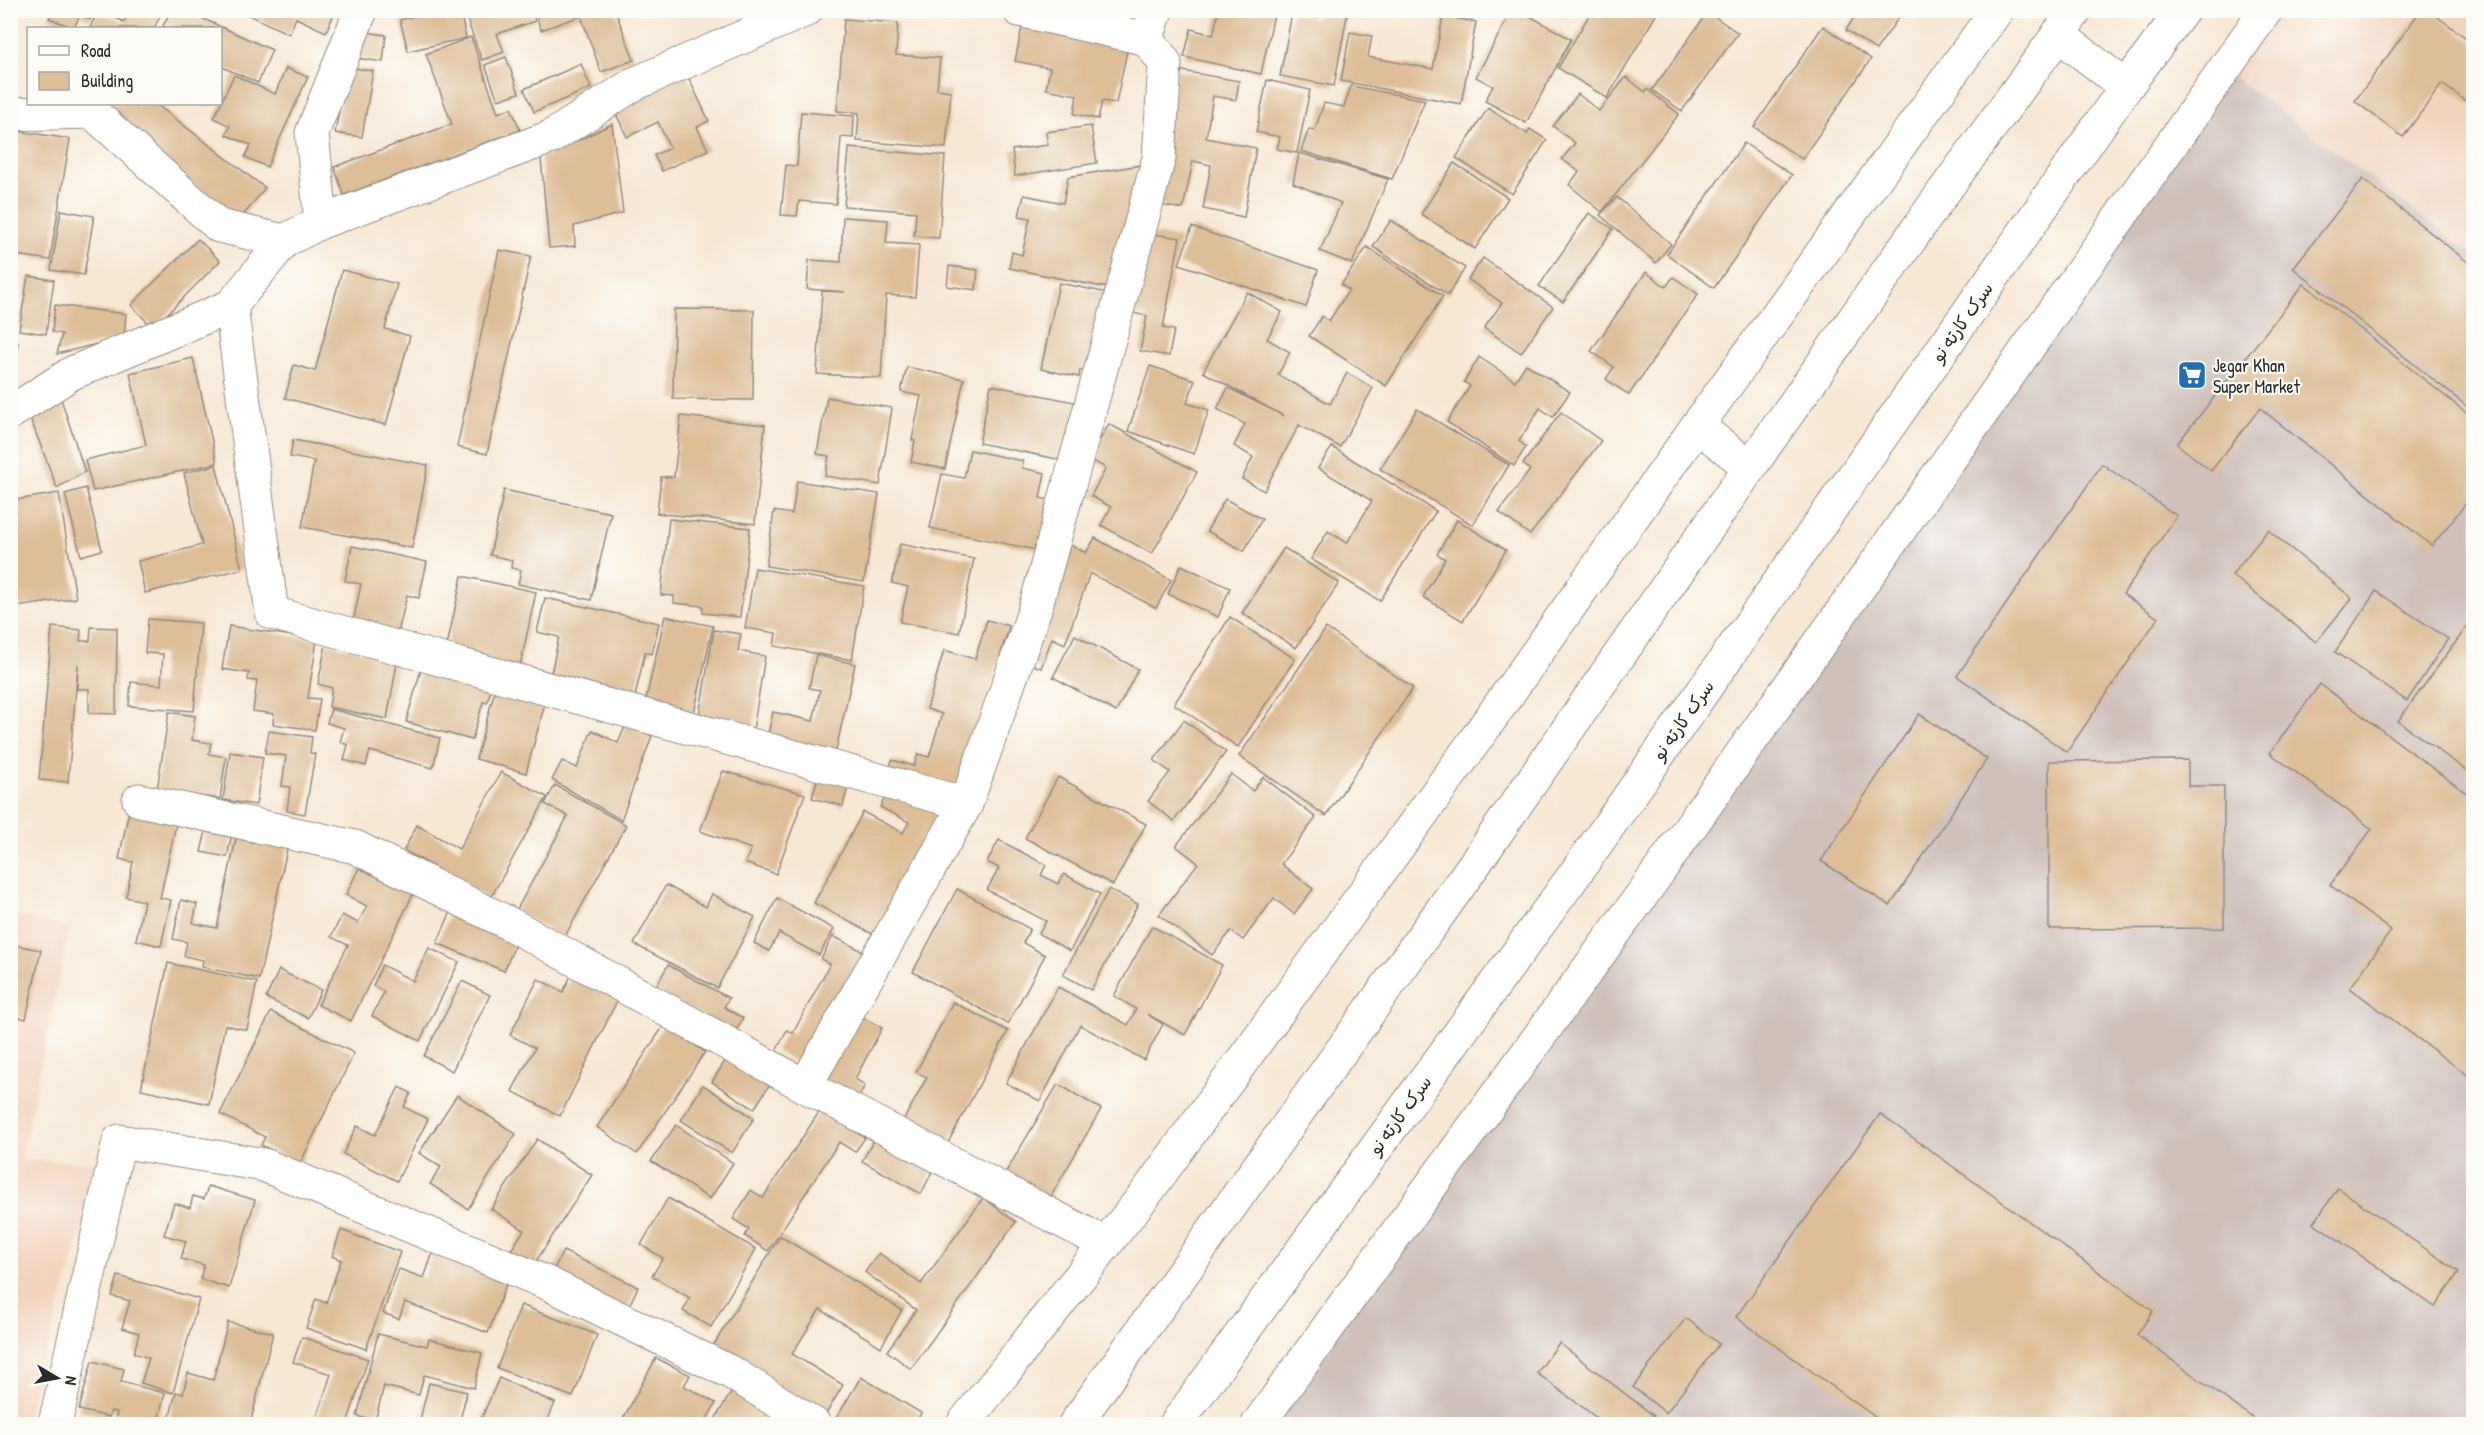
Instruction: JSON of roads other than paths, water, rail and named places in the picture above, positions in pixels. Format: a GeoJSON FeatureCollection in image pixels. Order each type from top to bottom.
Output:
{"type":"FeatureCollection","features":[{"type":"Feature","properties":{"kind":"main road"},"geometry":{"type":"LineString","coordinates":[[321,222],[312,133],[361,10]]}},
{"type":"Feature","properties":{"kind":"main road"},"geometry":{"type":"LineString","coordinates":[[10,413],[72,373],[231,306],[284,241],[321,222],[551,137],[634,84],[806,10]]}},
{"type":"Feature","properties":{"kind":"main road"},"geometry":{"type":"LineString","coordinates":[[805,1086],[966,804],[1035,609],[1159,158],[1165,63],[1152,25],[1019,10]]}},
{"type":"Feature","properties":{"kind":"main road"},"geometry":{"type":"LineString","coordinates":[[963,1425],[1147,1192],[1469,749],[1697,426],[1997,10]]}},
{"type":"Feature","properties":{"kind":"main road","name":"سرک کارته نو"},"geometry":{"type":"LineString","coordinates":[[1176,1425],[1575,874],[2126,87],[2183,10]]}},
{"type":"Feature","properties":{"kind":"main road"},"geometry":{"type":"LineString","coordinates":[[1258,1425],[1652,881],[2266,10]]}},
{"type":"Feature","properties":{"kind":"main road"},"geometry":{"type":"LineString","coordinates":[[1075,1425],[1476,862],[1750,467],[2067,22],[2126,87]]}},
{"type":"Feature","properties":{"kind":"main road"},"geometry":{"type":"LineString","coordinates":[[10,114],[92,112],[219,226],[284,241]]}},
{"type":"Feature","properties":{"kind":"main road"},"geometry":{"type":"LineString","coordinates":[[231,306],[272,613],[966,804]]}},
{"type":"Feature","properties":{"kind":"main road"},"geometry":{"type":"LineString","coordinates":[[1697,426],[1750,467]]}},
{"type":"Feature","properties":{"kind":"main road"},"geometry":{"type":"LineString","coordinates":[[139,800],[355,847],[510,924],[805,1086],[1106,1244]]}},
{"type":"Feature","properties":{"kind":"main road"},"geometry":{"type":"LineString","coordinates":[[55,1425],[120,1141],[264,1165],[547,1283],[732,1372],[814,1425]]}},
{"type":"Feature","properties":{"kind":"place","name":"Jegar Khan Super Market"},"geometry":{"type":"Point","coordinates":[2192,375]}}]}
